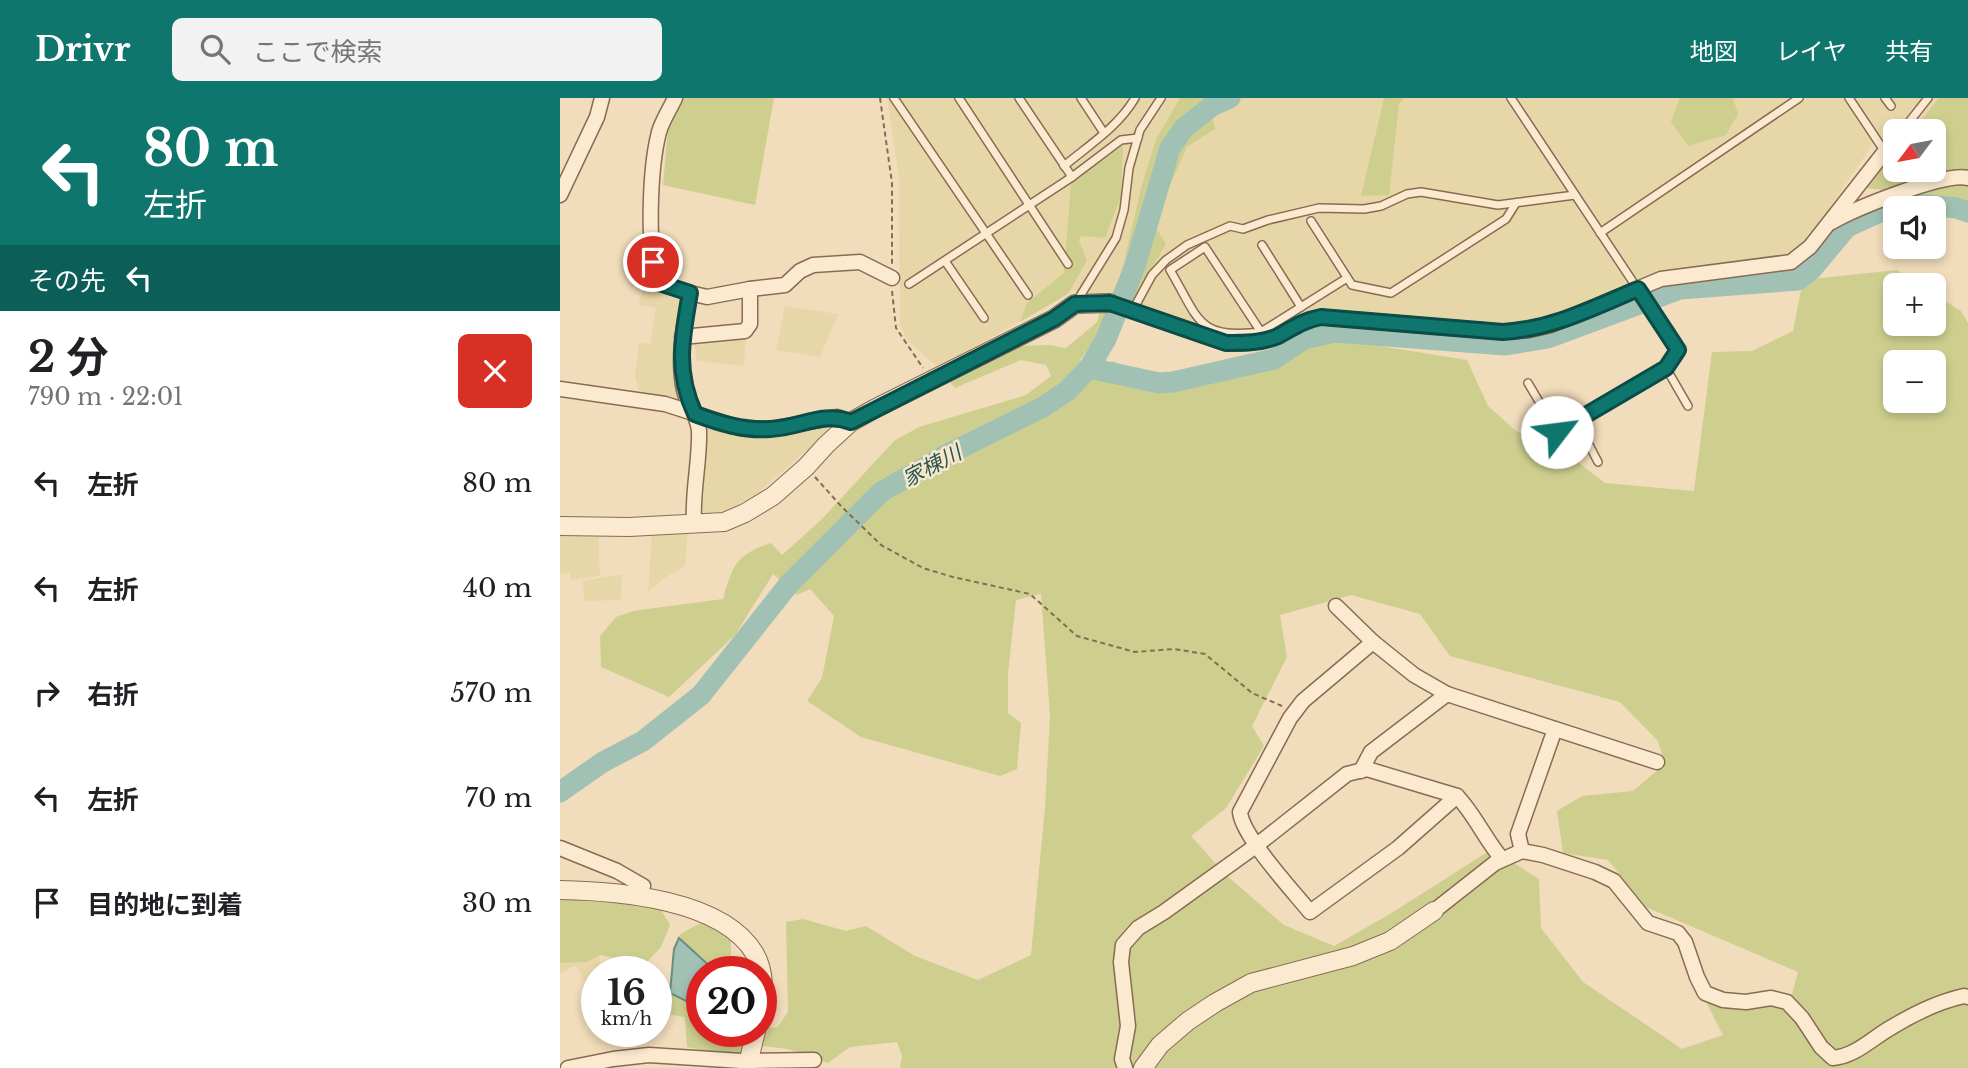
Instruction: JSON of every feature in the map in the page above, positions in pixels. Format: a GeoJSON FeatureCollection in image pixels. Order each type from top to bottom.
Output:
{"type":"FeatureCollection","features":[{"type":"Feature","properties":{"kind":"street"},"geometry":{"type":"LineString","coordinates":[[560,195],[597,117],[602,98]]}},
{"type":"Feature","properties":{"kind":"street"},"geometry":{"type":"LineString","coordinates":[[675,98],[659,131],[651,197],[653,262],[659,283],[707,298],[785,285],[800,271],[813,265],[860,262],[892,278]]}},
{"type":"Feature","properties":{"kind":"street"},"geometry":{"type":"LineString","coordinates":[[560,526],[629,527],[724,522],[746,513],[773,496],[851,422],[1054,319],[1075,304],[1123,306],[1150,318],[1226,343],[1246,344],[1276,337],[1300,324],[1321,317],[1503,332],[1529,330],[1566,320],[1661,279],[1677,275],[1791,262],[1810,247],[1883,154]]}},
{"type":"Feature","properties":{"kind":"street"},"geometry":{"type":"LineString","coordinates":[[1827,225],[1929,183],[1948,178],[1968,178]]}},
{"type":"Feature","properties":{"kind":"street"},"geometry":{"type":"LineString","coordinates":[[682,337],[745,331],[750,324],[750,289]]}},
{"type":"Feature","properties":{"kind":"street"},"geometry":{"type":"LineString","coordinates":[[690,293],[682,337],[681,371],[685,393],[699,429],[692,497],[694,523]]}},
{"type":"Feature","properties":{"kind":"street"},"geometry":{"type":"LineString","coordinates":[[560,389],[665,404],[740,428],[770,429],[837,417],[851,422]]}},
{"type":"Feature","properties":{"kind":"street"},"geometry":{"type":"LineString","coordinates":[[1336,606],[1373,642],[1414,675],[1447,695],[1657,762]]}},
{"type":"Feature","properties":{"kind":"street"},"geometry":{"type":"LineString","coordinates":[[1373,642],[1303,701],[1290,718],[1240,812],[1241,820],[1257,845],[1310,912],[1398,848],[1457,796]]}},
{"type":"Feature","properties":{"kind":"street"},"geometry":{"type":"LineString","coordinates":[[1361,771],[1371,752],[1447,695]]}},
{"type":"Feature","properties":{"kind":"street"},"geometry":{"type":"LineString","coordinates":[[1522,851],[1518,834],[1555,729]]}},
{"type":"Feature","properties":{"kind":"street"},"geometry":{"type":"LineString","coordinates":[[1125,1068],[1122,1059],[1128,1026],[1121,962],[1123,945],[1138,928],[1257,845],[1347,774],[1367,769],[1457,796],[1468,807],[1488,842],[1502,859]]}},
{"type":"Feature","properties":{"kind":"street"},"geometry":{"type":"LineString","coordinates":[[560,848],[643,886],[640,897]]}},
{"type":"Feature","properties":{"kind":"street"},"geometry":{"type":"LineString","coordinates":[[1143,1068],[1160,1045],[1215,1003],[1251,983],[1353,956],[1390,941],[1502,859],[1522,851],[1544,855],[1614,881],[1648,923],[1678,933],[1685,942],[1696,977],[1705,993],[1723,1000],[1746,1002],[1771,998],[1787,1002],[1802,1018],[1821,1047],[1833,1058],[1844,1057],[1937,1002],[1968,997]]}},
{"type":"Feature","properties":{"kind":"street"},"geometry":{"type":"LineString","coordinates":[[560,890],[617,892],[709,915],[727,925],[743,939],[756,956]]}},
{"type":"Feature","properties":{"kind":"street"},"geometry":{"type":"LineString","coordinates":[[747,1064],[752,1047]]}},
{"type":"Feature","properties":{"kind":"street"},"geometry":{"type":"LineString","coordinates":[[568,1068],[649,1055],[747,1064],[814,1060]]}},
{"type":"Feature","properties":{"kind":"lane"},"geometry":{"type":"LineString","coordinates":[[894,98],[1028,295]]}},
{"type":"Feature","properties":{"kind":"lane"},"geometry":{"type":"LineString","coordinates":[[959,98],[1068,264]]}},
{"type":"Feature","properties":{"kind":"lane"},"geometry":{"type":"LineString","coordinates":[[1019,98],[1072,177]]}},
{"type":"Feature","properties":{"kind":"lane"},"geometry":{"type":"LineString","coordinates":[[1081,98],[1104,133]]}},
{"type":"Feature","properties":{"kind":"lane"},"geometry":{"type":"LineString","coordinates":[[1064,166],[1104,133],[1129,108],[1135,98]]}},
{"type":"Feature","properties":{"kind":"lane"},"geometry":{"type":"LineString","coordinates":[[1075,304],[1116,237],[1124,210],[1129,168],[1140,130],[1161,98]]}},
{"type":"Feature","properties":{"kind":"lane"},"geometry":{"type":"LineString","coordinates":[[1511,98],[1678,350],[1666,368],[1557,432],[1528,383]]}},
{"type":"Feature","properties":{"kind":"lane"},"geometry":{"type":"LineString","coordinates":[[1600,233],[1799,98]]}},
{"type":"Feature","properties":{"kind":"lane"},"geometry":{"type":"LineString","coordinates":[[1849,98],[1883,137]]}},
{"type":"Feature","properties":{"kind":"lane"},"geometry":{"type":"LineString","coordinates":[[1885,98],[1891,106]]}},
{"type":"Feature","properties":{"kind":"lane"},"geometry":{"type":"LineString","coordinates":[[1911,119],[1928,98]]}},
{"type":"Feature","properties":{"kind":"lane"},"geometry":{"type":"LineString","coordinates":[[909,284],[1072,177],[1121,140],[1138,138]]}},
{"type":"Feature","properties":{"kind":"lane"},"geometry":{"type":"LineString","coordinates":[[1123,306],[1166,260],[1187,244],[1230,226],[1244,229],[1281,216],[1319,208],[1364,209],[1381,206],[1407,194],[1421,192],[1498,205],[1574,195]]}},
{"type":"Feature","properties":{"kind":"lane"},"geometry":{"type":"LineString","coordinates":[[1311,221],[1352,285],[1391,293],[1506,219],[1516,203]]}},
{"type":"Feature","properties":{"kind":"lane"},"geometry":{"type":"LineString","coordinates":[[1262,245],[1301,307]]}},
{"type":"Feature","properties":{"kind":"lane"},"geometry":{"type":"LineString","coordinates":[[1261,332],[1205,247],[1170,270],[1197,318],[1208,329],[1234,335],[1261,332],[1348,278]]}},
{"type":"Feature","properties":{"kind":"lane"},"geometry":{"type":"LineString","coordinates":[[945,261],[984,318]]}},
{"type":"Feature","properties":{"kind":"lane"},"geometry":{"type":"LineString","coordinates":[[1666,368],[1688,406]]}},
{"type":"Feature","properties":{"kind":"lane"},"geometry":{"type":"LineString","coordinates":[[1576,421],[1598,461]]}},
{"type":"Feature","properties":{"kind":"path"},"geometry":{"type":"LineString","coordinates":[[880,98],[892,183],[892,278],[896,328],[932,380]]}},
{"type":"Feature","properties":{"kind":"path"},"geometry":{"type":"LineString","coordinates":[[806,467],[881,545],[923,568],[1030,594],[1077,636],[1135,652],[1174,649],[1205,654],[1252,692],[1286,708]]}},
{"type":"Feature","properties":{"kind":"shaded area"},"geometry":{"type":"Polygon","coordinates":[[[887,98],[1955,98],[1938,119],[1883,119],[1883,131],[1819,224],[1798,251],[1785,259],[1665,270],[1544,320],[1506,325],[1373,313],[1309,311],[1262,335],[1227,338],[1114,297],[1072,291],[939,368],[908,341],[900,325],[899,178],[887,98]]]}},
{"type":"Feature","properties":{"kind":"shaded area"},"geometry":{"type":"Polygon","coordinates":[[[647,279],[680,294],[683,299],[680,403],[641,396],[635,377],[639,342],[650,344],[656,308],[638,304],[647,279]]]}},
{"type":"Feature","properties":{"kind":"shaded area"},"geometry":{"type":"Polygon","coordinates":[[[785,306],[838,314],[820,357],[776,350],[785,306]]]}},
{"type":"Feature","properties":{"kind":"shaded area"},"geometry":{"type":"Polygon","coordinates":[[[746,333],[744,366],[697,361],[693,337],[746,333]]]}},
{"type":"Feature","properties":{"kind":"shaded area"},"geometry":{"type":"Polygon","coordinates":[[[705,422],[839,422],[758,493],[727,510],[700,514],[705,422]]]}},
{"type":"Feature","properties":{"kind":"shaded area"},"geometry":{"type":"Polygon","coordinates":[[[598,528],[600,576],[571,580],[570,573],[560,574],[560,530],[598,528]]]}},
{"type":"Feature","properties":{"kind":"shaded area"},"geometry":{"type":"Polygon","coordinates":[[[688,529],[685,566],[648,592],[652,530],[688,529]]]}},
{"type":"Feature","properties":{"kind":"shaded area"},"geometry":{"type":"Polygon","coordinates":[[[622,574],[621,600],[584,601],[583,581],[622,574]]]}},
{"type":"Feature","properties":{"kind":"shaded area"},"geometry":{"type":"Polygon","coordinates":[[[679,938],[699,956],[686,956],[686,1001],[672,994],[674,949],[679,938]]]}},
{"type":"Feature","properties":{"kind":"shaded area"},"geometry":{"type":"Polygon","coordinates":[[[581,957],[581,975],[576,965],[560,974],[560,961],[581,957]]]}},
{"type":"Feature","properties":{"kind":"green space"},"geometry":{"type":"Polygon","coordinates":[[[676,98],[774,98],[755,205],[663,185],[669,118],[676,98]]]}},
{"type":"Feature","properties":{"kind":"green space"},"geometry":{"type":"Polygon","coordinates":[[[1180,98],[1208,98],[1215,129],[1187,147],[1153,223],[1166,244],[1135,296],[1118,288],[1141,188],[1156,139],[1180,98]]]}},
{"type":"Feature","properties":{"kind":"green space"},"geometry":{"type":"Polygon","coordinates":[[[1384,98],[1404,98],[1399,104],[1389,195],[1361,196],[1384,98]]]}},
{"type":"Feature","properties":{"kind":"green space"},"geometry":{"type":"Polygon","coordinates":[[[1680,98],[1733,98],[1738,114],[1726,135],[1688,146],[1671,122],[1680,98]]]}},
{"type":"Feature","properties":{"kind":"green space"},"geometry":{"type":"Polygon","coordinates":[[[1939,98],[1968,98],[1968,214],[1946,199],[1946,196],[1867,188],[1883,168],[1883,182],[1946,182],[1946,119],[1922,119],[1939,98]]]}},
{"type":"Feature","properties":{"kind":"green space"},"geometry":{"type":"Polygon","coordinates":[[[1123,146],[1121,196],[1105,238],[1081,236],[1079,241],[1087,260],[1068,294],[1020,322],[1027,303],[1064,273],[1071,183],[1123,146]]]}},
{"type":"Feature","properties":{"kind":"green space"},"geometry":{"type":"Polygon","coordinates":[[[1897,270],[1902,273],[1883,273],[1883,336],[1946,336],[1946,302],[1961,311],[1968,323],[1968,1068],[900,1068],[902,1056],[897,1042],[850,1047],[828,1063],[788,1049],[770,1047],[777,1047],[777,1028],[788,1012],[786,922],[803,919],[846,931],[866,926],[915,956],[978,980],[1031,955],[1045,807],[1050,716],[1041,594],[1016,600],[1008,673],[1008,713],[1021,723],[1017,769],[1000,776],[861,737],[807,701],[822,678],[834,616],[810,589],[797,595],[773,574],[735,635],[669,697],[601,667],[600,636],[616,617],[633,611],[723,599],[733,569],[743,557],[771,543],[782,555],[822,519],[894,441],[919,427],[1026,395],[1051,376],[1046,365],[1021,360],[955,388],[950,382],[1014,346],[1049,345],[1066,348],[1097,322],[1102,306],[1106,316],[1080,360],[1087,367],[1115,361],[1136,387],[1174,384],[1324,337],[1467,360],[1488,406],[1516,431],[1565,452],[1605,483],[1694,491],[1712,352],[1752,351],[1793,331],[1803,280],[1897,270]],[[1351,595],[1280,615],[1287,657],[1252,726],[1264,746],[1226,808],[1191,836],[1226,875],[1284,925],[1334,946],[1492,849],[1539,879],[1541,928],[1583,982],[1682,1049],[1723,1035],[1705,1000],[1792,994],[1798,972],[1646,907],[1608,860],[1563,853],[1557,811],[1582,796],[1633,791],[1665,764],[1658,741],[1620,702],[1450,656],[1420,614],[1351,595]]]}},
{"type":"Feature","properties":{"kind":"green space"},"geometry":{"type":"Polygon","coordinates":[[[560,893],[660,908],[670,925],[661,947],[653,956],[581,956],[581,962],[560,963],[560,893]]]}},
{"type":"Feature","properties":{"kind":"green space"},"geometry":{"type":"Polygon","coordinates":[[[704,921],[731,939],[731,956],[692,956],[679,935],[704,921]]]}},
{"type":"Feature","properties":{"kind":"green space"},"geometry":{"type":"Polygon","coordinates":[[[686,984],[686,1032],[685,1017],[672,1015],[672,985],[686,984]]]}},
{"type":"Feature","properties":{"kind":"green space"},"geometry":{"type":"Polygon","coordinates":[[[687,1047],[755,1047],[781,1068],[723,1068],[707,1051],[687,1047]]]}},
{"type":"Feature","properties":{"kind":"waterway","name":"家棟川"},"geometry":{"type":"LineString","coordinates":[[560,792],[603,762],[643,741],[701,695],[789,584],[881,492],[944,456],[1043,407],[1067,391],[1089,368],[1106,339],[1135,266],[1170,148],[1184,128],[1212,106],[1230,98]]}},
{"type":"Feature","properties":{"kind":"waterway"},"geometry":{"type":"LineString","coordinates":[[1089,368],[1159,383],[1173,382],[1274,359],[1304,339],[1335,332],[1505,345],[1548,338],[1680,289],[1798,280],[1811,270],[1847,227],[1893,206],[1928,205],[1968,212]]}},
{"type":"Feature","properties":{"kind":"route"},"geometry":{"type":"LineString","coordinates":[[653,262],[659,283],[690,293],[682,337],[681,371],[685,393],[695,414],[740,428],[770,429],[837,417],[851,422],[1054,319],[1075,304],[1110,303],[1226,343],[1246,344],[1276,337],[1310,319],[1321,317],[1503,332],[1529,330],[1566,320],[1638,289],[1678,350],[1666,368],[1557,432]]}}]}
